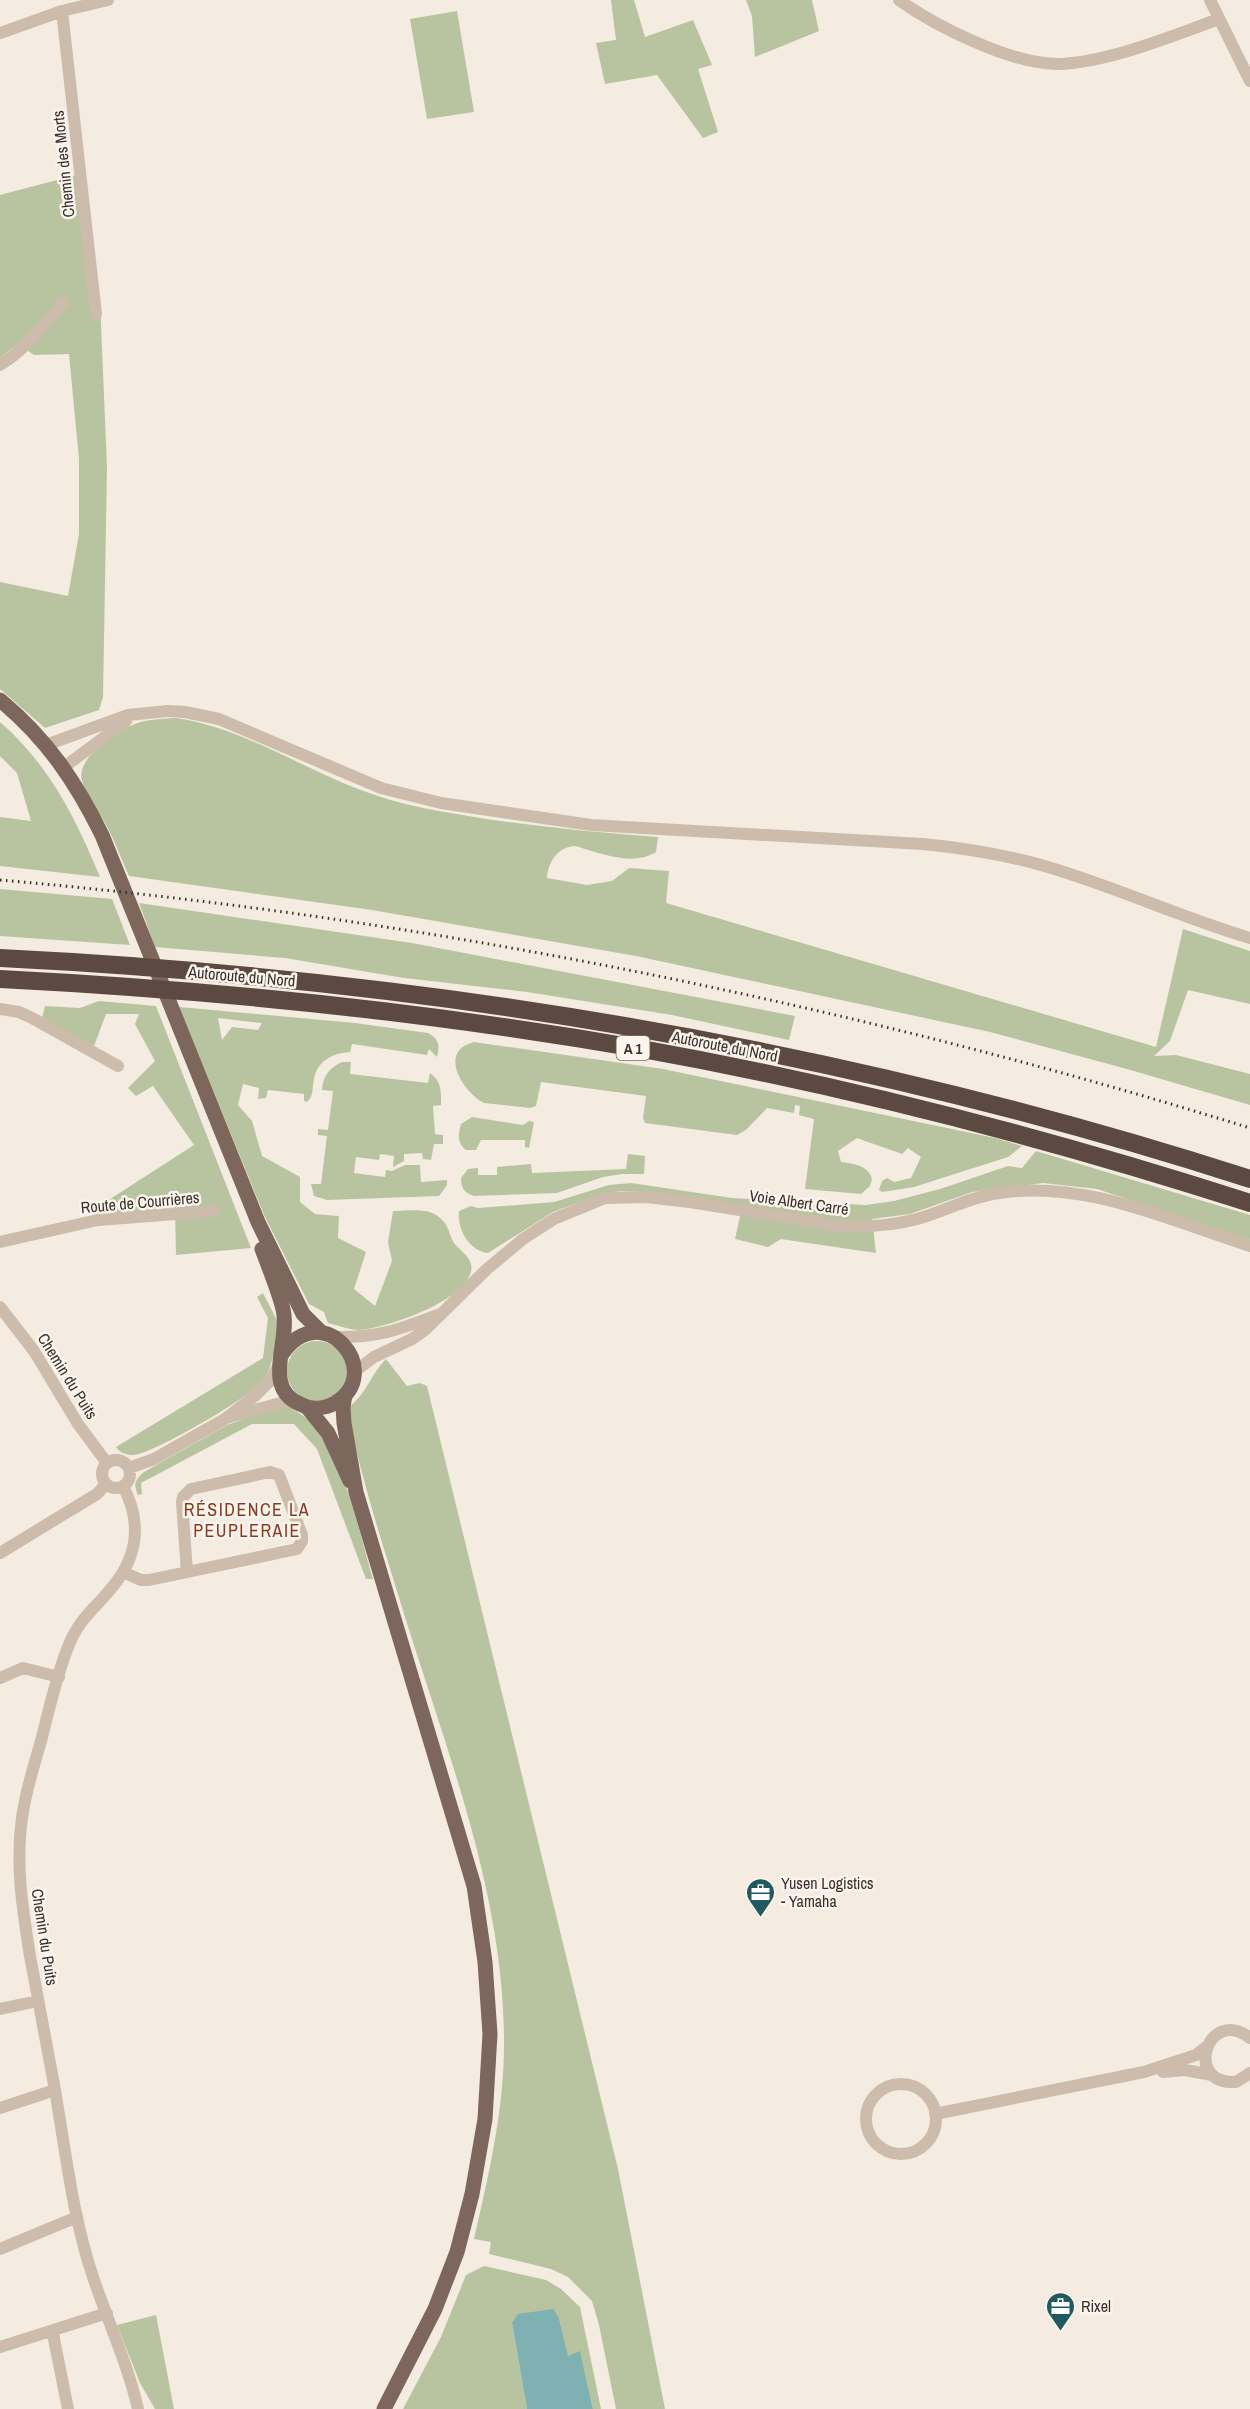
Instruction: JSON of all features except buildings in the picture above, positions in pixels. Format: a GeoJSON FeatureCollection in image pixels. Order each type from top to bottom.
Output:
{"type":"FeatureCollection","features":[{"type":"Feature","properties":{"kind":"highway","name":"Autoroute du Nord"},"geometry":{"type":"LineString","coordinates":[[0,958],[220,972],[350,985],[496,1004],[620,1024],[825,1064],[926,1088],[1053,1120],[1250,1179]]}},
{"type":"Feature","properties":{"kind":"highway","name":"Autoroute du Nord"},"geometry":{"type":"LineString","coordinates":[[0,979],[126,986],[286,999],[453,1019],[644,1050],[816,1084],[969,1120],[1119,1161],[1250,1203]]}},
{"type":"Feature","properties":{"kind":"main road"},"geometry":{"type":"LineString","coordinates":[[0,700],[46,745],[64,767],[91,813],[114,864],[258,1222],[303,1314],[328,1335],[342,1342],[351,1355],[354,1372],[343,1407],[356,1492],[474,1886],[485,1962],[490,2034],[485,2119],[472,2194],[457,2252],[435,2308],[384,2409]]}},
{"type":"Feature","properties":{"kind":"main road"},"geometry":{"type":"LineString","coordinates":[[258,1222],[261,1244],[283,1309],[285,1332],[278,1372],[282,1387],[328,1432],[356,1492]]}},
{"type":"Feature","properties":{"kind":"main road"},"geometry":{"type":"LineString","coordinates":[[280,1359],[288,1344],[298,1337],[309,1333],[328,1335]]}},
{"type":"Feature","properties":{"kind":"main road"},"geometry":{"type":"LineString","coordinates":[[303,1406],[332,1405],[345,1395]]}},
{"type":"Feature","properties":{"kind":"street"},"geometry":{"type":"LineString","coordinates":[[0,33],[62,11],[108,0]]}},
{"type":"Feature","properties":{"kind":"street"},"geometry":{"type":"LineString","coordinates":[[899,0],[918,13],[973,40],[1018,58],[1046,64],[1098,58],[1219,19]]}},
{"type":"Feature","properties":{"kind":"street"},"geometry":{"type":"LineString","coordinates":[[1210,0],[1250,81]]}},
{"type":"Feature","properties":{"kind":"street","name":"Chemin des Morts"},"geometry":{"type":"LineString","coordinates":[[62,11],[96,314]]}},
{"type":"Feature","properties":{"kind":"street"},"geometry":{"type":"LineString","coordinates":[[0,365],[12,358],[32,339],[63,302]]}},
{"type":"Feature","properties":{"kind":"street"},"geometry":{"type":"LineString","coordinates":[[46,745],[128,715],[168,711],[219,719],[381,788],[441,803],[591,825],[960,848],[1016,858],[1067,873],[1204,924],[1250,938]]}},
{"type":"Feature","properties":{"kind":"street"},"geometry":{"type":"LineString","coordinates":[[64,767],[103,736],[136,714]]}},
{"type":"Feature","properties":{"kind":"street"},"geometry":{"type":"LineString","coordinates":[[0,1009],[19,1012],[32,1018],[118,1066]]}},
{"type":"Feature","properties":{"kind":"street","name":"Voie Albert Carré"},"geometry":{"type":"LineString","coordinates":[[354,1372],[374,1357],[412,1339],[426,1329],[523,1239],[586,1204],[621,1196],[690,1202],[840,1226],[864,1227],[917,1219],[978,1197],[1035,1189],[1101,1197],[1250,1246]]}},
{"type":"Feature","properties":{"kind":"street","name":"Route de Courrières"},"geometry":{"type":"LineString","coordinates":[[0,1242],[98,1220],[214,1211]]}},
{"type":"Feature","properties":{"kind":"street","name":"Chemin du Puits"},"geometry":{"type":"LineString","coordinates":[[0,1307],[34,1351],[78,1424],[107,1463]]}},
{"type":"Feature","properties":{"kind":"street","name":"Voie Albert Carré"},"geometry":{"type":"LineString","coordinates":[[328,1335],[366,1337],[386,1334],[441,1313]]}},
{"type":"Feature","properties":{"kind":"street"},"geometry":{"type":"LineString","coordinates":[[129,1468],[154,1459],[225,1419],[271,1380],[280,1359]]}},
{"type":"Feature","properties":{"kind":"street"},"geometry":{"type":"LineString","coordinates":[[225,1419],[284,1402],[303,1406]]}},
{"type":"Feature","properties":{"kind":"street"},"geometry":{"type":"LineString","coordinates":[[106,1484],[103,1472],[107,1463],[116,1459],[129,1468]]}},
{"type":"Feature","properties":{"kind":"street"},"geometry":{"type":"LineString","coordinates":[[106,1484],[115,1488],[123,1486],[129,1478],[129,1468]]}},
{"type":"Feature","properties":{"kind":"street"},"geometry":{"type":"LineString","coordinates":[[123,1572],[141,1580],[187,1572],[297,1549],[302,1541],[302,1535],[279,1474],[270,1472],[191,1489],[187,1492],[182,1502],[187,1572]]}},
{"type":"Feature","properties":{"kind":"street"},"geometry":{"type":"LineString","coordinates":[[0,1553],[97,1494],[106,1484]]}},
{"type":"Feature","properties":{"kind":"street","name":"Chemin du Puits"},"geometry":{"type":"LineString","coordinates":[[123,1486],[133,1504],[136,1519],[133,1547],[123,1572],[114,1586],[96,1603],[80,1624],[68,1647],[24,1805],[18,1866],[21,1899],[76,2217],[94,2280],[132,2381],[138,2409]]}},
{"type":"Feature","properties":{"kind":"street"},"geometry":{"type":"LineString","coordinates":[[0,1678],[23,1668],[58,1677]]}},
{"type":"Feature","properties":{"kind":"street"},"geometry":{"type":"LineString","coordinates":[[0,2009],[38,2001]]}},
{"type":"Feature","properties":{"kind":"street"},"geometry":{"type":"LineString","coordinates":[[935,2114],[1144,2072],[1196,2055],[1206,2047],[1211,2039],[1225,2031],[1237,2031],[1250,2038]]}},
{"type":"Feature","properties":{"kind":"street"},"geometry":{"type":"LineString","coordinates":[[1206,2047],[1206,2063],[1212,2075]]}},
{"type":"Feature","properties":{"kind":"street"},"geometry":{"type":"LineString","coordinates":[[1144,2072],[1185,2070],[1233,2082],[1242,2080],[1250,2073]]}},
{"type":"Feature","properties":{"kind":"street"},"geometry":{"type":"LineString","coordinates":[[894,2085],[904,2085],[922,2091],[931,2102],[935,2114],[934,2131],[927,2143],[910,2153],[887,2152],[877,2145],[867,2127],[866,2117],[870,2103],[885,2088],[894,2085]]}},
{"type":"Feature","properties":{"kind":"street"},"geometry":{"type":"LineString","coordinates":[[0,2108],[55,2090]]}},
{"type":"Feature","properties":{"kind":"street"},"geometry":{"type":"LineString","coordinates":[[0,2249],[76,2217]]}},
{"type":"Feature","properties":{"kind":"street"},"geometry":{"type":"LineString","coordinates":[[0,2347],[107,2313]]}},
{"type":"Feature","properties":{"kind":"street"},"geometry":{"type":"LineString","coordinates":[[54,2331],[68,2409]]}},
{"type":"Feature","properties":{"kind":"green space"},"geometry":{"type":"Polygon","coordinates":[[[611,0],[634,0],[645,37],[693,20],[712,65],[698,69],[718,132],[703,138],[657,75],[605,84],[596,43],[616,40],[611,0]]]}},
{"type":"Feature","properties":{"kind":"green space"},"geometry":{"type":"Polygon","coordinates":[[[746,0],[812,0],[819,31],[755,57],[752,16],[746,0]]]}},
{"type":"Feature","properties":{"kind":"green space"},"geometry":{"type":"Polygon","coordinates":[[[457,11],[474,112],[427,119],[410,19],[457,11]]]}},
{"type":"Feature","properties":{"kind":"green space"},"geometry":{"type":"Polygon","coordinates":[[[76,175],[100,301],[107,467],[103,697],[99,710],[45,728],[0,689],[0,582],[68,596],[79,534],[79,459],[69,354],[34,355],[18,344],[0,358],[0,195],[76,175]]]}},
{"type":"Feature","properties":{"kind":"green space"},"geometry":{"type":"Polygon","coordinates":[[[176,718],[224,730],[358,789],[405,804],[507,822],[658,837],[656,852],[640,858],[605,855],[576,846],[563,849],[549,867],[547,878],[587,885],[612,881],[629,868],[669,871],[666,903],[1156,1047],[1183,929],[1250,951],[1250,1004],[1188,990],[1170,1041],[1154,1056],[1176,1055],[1250,1074],[1250,1105],[990,1032],[636,956],[372,910],[129,876],[108,828],[86,791],[82,781],[82,772],[85,763],[99,746],[118,733],[140,722],[176,718]]]}},
{"type":"Feature","properties":{"kind":"green space"},"geometry":{"type":"Polygon","coordinates":[[[0,722],[18,739],[47,775],[71,813],[100,877],[0,866],[0,817],[31,821],[17,773],[0,756],[0,722]]]}},
{"type":"Feature","properties":{"kind":"green space"},"geometry":{"type":"Polygon","coordinates":[[[0,889],[112,899],[130,945],[0,936],[0,889]]]}},
{"type":"Feature","properties":{"kind":"green space"},"geometry":{"type":"Polygon","coordinates":[[[139,903],[412,943],[795,1016],[789,1040],[672,1015],[527,992],[404,978],[285,958],[155,947],[139,903]]]}},
{"type":"Feature","properties":{"kind":"green space"},"geometry":{"type":"Polygon","coordinates":[[[99,1001],[156,1006],[251,1248],[176,1255],[175,1208],[94,1216],[90,1212],[194,1145],[153,1086],[136,1096],[128,1088],[155,1061],[135,1024],[139,1014],[106,1014],[94,1046],[42,1018],[45,1006],[80,1008],[99,1001]]]}},
{"type":"Feature","properties":{"kind":"green space"},"geometry":{"type":"Polygon","coordinates":[[[179,1007],[355,1023],[428,1033],[434,1038],[438,1046],[437,1057],[429,1049],[427,1055],[352,1044],[350,1052],[332,1056],[318,1067],[312,1094],[307,1102],[304,1101],[304,1094],[268,1090],[266,1098],[258,1099],[259,1088],[243,1084],[238,1105],[252,1121],[262,1156],[300,1177],[300,1202],[315,1214],[339,1216],[338,1238],[366,1252],[354,1289],[375,1306],[392,1261],[388,1242],[393,1211],[414,1210],[427,1211],[439,1217],[446,1224],[454,1243],[470,1261],[469,1277],[460,1289],[427,1309],[388,1324],[359,1330],[328,1323],[324,1312],[309,1304],[265,1217],[179,1007]],[[218,1018],[222,1040],[232,1027],[258,1030],[262,1023],[218,1018]]]}},
{"type":"Feature","properties":{"kind":"green space"},"geometry":{"type":"Polygon","coordinates":[[[474,1042],[663,1069],[995,1138],[1022,1146],[1008,1157],[914,1187],[882,1192],[879,1190],[882,1181],[887,1178],[894,1182],[911,1178],[921,1157],[908,1148],[902,1154],[857,1138],[838,1151],[841,1162],[860,1166],[870,1174],[872,1179],[870,1186],[861,1194],[805,1189],[814,1119],[799,1115],[800,1106],[795,1105],[794,1113],[767,1108],[746,1130],[737,1135],[645,1123],[643,1118],[646,1096],[541,1082],[536,1106],[530,1108],[484,1103],[468,1090],[457,1072],[455,1062],[457,1054],[463,1047],[474,1042]]]}},
{"type":"Feature","properties":{"kind":"green space"},"geometry":{"type":"Polygon","coordinates":[[[342,1062],[351,1062],[350,1074],[428,1083],[430,1073],[437,1080],[441,1091],[441,1105],[433,1106],[435,1134],[443,1135],[443,1144],[434,1144],[431,1160],[423,1159],[422,1153],[404,1154],[404,1161],[393,1167],[394,1156],[380,1154],[379,1160],[356,1157],[354,1173],[385,1177],[386,1170],[392,1171],[405,1165],[420,1165],[421,1182],[447,1180],[447,1185],[439,1196],[327,1200],[314,1196],[311,1184],[321,1184],[327,1136],[318,1135],[318,1129],[328,1130],[333,1091],[322,1090],[323,1085],[328,1073],[342,1062]]]}},
{"type":"Feature","properties":{"kind":"green space"},"geometry":{"type":"Polygon","coordinates":[[[472,1117],[523,1125],[529,1121],[534,1122],[529,1148],[525,1147],[525,1140],[481,1140],[476,1150],[466,1150],[460,1141],[459,1131],[461,1124],[472,1117]]]}},
{"type":"Feature","properties":{"kind":"green space"},"geometry":{"type":"Polygon","coordinates":[[[1036,1151],[1250,1215],[1250,1240],[1097,1189],[1043,1183],[972,1192],[910,1214],[872,1219],[876,1253],[781,1239],[768,1247],[735,1239],[742,1207],[647,1192],[620,1191],[599,1195],[553,1212],[488,1253],[470,1244],[462,1232],[459,1218],[459,1211],[471,1206],[478,1208],[554,1202],[609,1185],[631,1183],[732,1198],[866,1205],[894,1201],[940,1189],[1008,1166],[1022,1168],[1036,1151]]]}},
{"type":"Feature","properties":{"kind":"green space"},"geometry":{"type":"Polygon","coordinates":[[[628,1154],[645,1156],[644,1174],[603,1177],[557,1193],[474,1196],[465,1192],[462,1185],[461,1178],[468,1169],[478,1168],[478,1175],[497,1175],[497,1167],[531,1164],[532,1173],[626,1169],[628,1154]]]}},
{"type":"Feature","properties":{"kind":"green space"},"geometry":{"type":"Polygon","coordinates":[[[263,1293],[278,1327],[272,1361],[264,1380],[222,1411],[158,1446],[132,1455],[119,1450],[116,1447],[263,1358],[268,1318],[257,1297],[263,1293]]]}},
{"type":"Feature","properties":{"kind":"green space"},"geometry":{"type":"Polygon","coordinates":[[[311,1341],[323,1341],[334,1346],[342,1354],[347,1371],[345,1383],[334,1396],[323,1401],[311,1401],[300,1396],[292,1388],[287,1377],[287,1365],[292,1354],[300,1346],[311,1341]]]}},
{"type":"Feature","properties":{"kind":"green space"},"geometry":{"type":"Polygon","coordinates":[[[386,1359],[407,1386],[420,1383],[427,1386],[618,2169],[665,2409],[616,2409],[592,2301],[568,2277],[551,2269],[489,2254],[491,2242],[474,2239],[490,2165],[502,2089],[504,2038],[501,1984],[484,1877],[470,1825],[377,1525],[350,1424],[348,1408],[360,1396],[386,1359]]]}},
{"type":"Feature","properties":{"kind":"green space"},"geometry":{"type":"Polygon","coordinates":[[[282,1406],[302,1415],[318,1431],[332,1453],[353,1507],[373,1579],[366,1579],[317,1449],[294,1424],[252,1424],[141,1483],[142,1494],[138,1495],[136,1482],[144,1472],[227,1425],[282,1406]]]}},
{"type":"Feature","properties":{"kind":"green space"},"geometry":{"type":"Polygon","coordinates":[[[484,2266],[546,2280],[561,2289],[580,2307],[601,2409],[593,2409],[580,2352],[568,2357],[559,2318],[512,2323],[527,2409],[403,2409],[441,2337],[466,2275],[484,2266]]]}},
{"type":"Feature","properties":{"kind":"green space"},"geometry":{"type":"Polygon","coordinates":[[[156,2315],[174,2409],[155,2409],[140,2383],[117,2325],[156,2315]]]}},
{"type":"Feature","properties":{"kind":"water"},"geometry":{"type":"Polygon","coordinates":[[[553,2309],[559,2318],[568,2356],[580,2351],[593,2409],[527,2409],[512,2323],[518,2314],[553,2309]]]}},
{"type":"Feature","properties":{"kind":"railway"},"geometry":{"type":"LineString","coordinates":[[0,880],[159,896],[317,917],[474,942],[631,971],[788,1004],[943,1041],[1250,1128]]}},
{"type":"Feature","properties":{"kind":"place","name":"Yusen Logistics - Yamaha"},"geometry":{"type":"Point","coordinates":[760,1918]}},
{"type":"Feature","properties":{"kind":"place","name":"Rixel"},"geometry":{"type":"Point","coordinates":[1060,2332]}},
{"type":"Feature","properties":{"kind":"district","name":"RÉSIDENCE LA PEUPLERAIE"},"geometry":{"type":"Point","coordinates":[247,1519]}}]}
